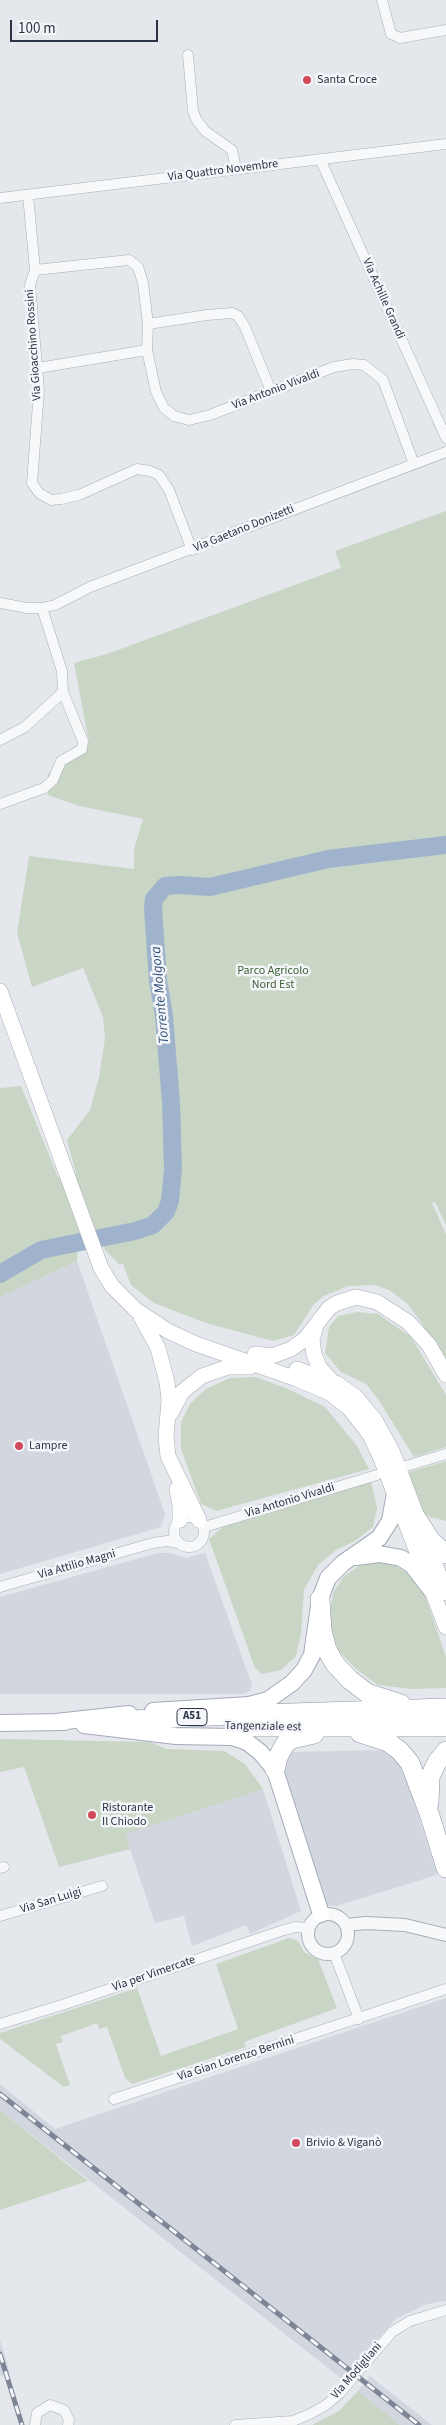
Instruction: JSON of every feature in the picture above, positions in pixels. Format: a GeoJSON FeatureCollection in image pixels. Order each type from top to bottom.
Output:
{"type":"FeatureCollection","features":[{"type":"Feature","properties":{"kind":"highway"},"geometry":{"type":"LineString","coordinates":[[417,1520],[431,1541],[446,1554]]}},
{"type":"Feature","properties":{"kind":"highway"},"geometry":{"type":"LineString","coordinates":[[320,1599],[322,1630],[327,1650],[335,1664],[346,1676],[367,1693],[388,1702],[438,1709]]}},
{"type":"Feature","properties":{"kind":"highway","name":"Tangenziale est"},"geometry":{"type":"LineString","coordinates":[[114,1721],[230,1715],[438,1709]]}},
{"type":"Feature","properties":{"kind":"highway","name":"Tangenziale est"},"geometry":{"type":"LineString","coordinates":[[114,1721],[230,1727],[446,1727]]}},
{"type":"Feature","properties":{"kind":"highway"},"geometry":{"type":"LineString","coordinates":[[275,1770],[278,1757],[285,1744],[292,1739],[343,1728],[388,1742],[404,1755],[414,1772],[446,1868]]}},
{"type":"Feature","properties":{"kind":"highway"},"geometry":{"type":"LineString","coordinates":[[430,1816],[430,1778],[446,1751]]}},
{"type":"Feature","properties":{"kind":"main road"},"geometry":{"type":"LineString","coordinates":[[0,991],[3,1005],[101,1268],[112,1286],[136,1310],[159,1326],[182,1338],[270,1369],[336,1389]]}},
{"type":"Feature","properties":{"kind":"main road"},"geometry":{"type":"LineString","coordinates":[[101,1268],[126,1293],[150,1310],[202,1335],[255,1354],[336,1389],[367,1409],[384,1434],[417,1520],[439,1592],[446,1627]]}},
{"type":"Feature","properties":{"kind":"main road"},"geometry":{"type":"LineString","coordinates":[[255,1354],[272,1356],[291,1349],[304,1338],[329,1308],[344,1300],[356,1297],[378,1302],[398,1314],[417,1331],[446,1374]]}},
{"type":"Feature","properties":{"kind":"main road"},"geometry":{"type":"LineString","coordinates":[[136,1310],[152,1334],[162,1361],[168,1390],[166,1443],[180,1505],[177,1524]]}},
{"type":"Feature","properties":{"kind":"main road"},"geometry":{"type":"LineString","coordinates":[[316,1323],[312,1340],[314,1354],[319,1366],[370,1435],[439,1592]]}},
{"type":"Feature","properties":{"kind":"main road"},"geometry":{"type":"LineString","coordinates":[[168,1419],[182,1392],[202,1376],[217,1369],[237,1365],[270,1369]]}},
{"type":"Feature","properties":{"kind":"main road"},"geometry":{"type":"LineString","coordinates":[[173,1470],[201,1523]]}},
{"type":"Feature","properties":{"kind":"main road"},"geometry":{"type":"LineString","coordinates":[[56,1722],[187,1707],[236,1706],[268,1700],[292,1684],[308,1664],[313,1646],[320,1599],[328,1578],[337,1568],[376,1541],[387,1526],[393,1509],[394,1493]]}},
{"type":"Feature","properties":{"kind":"main road"},"geometry":{"type":"LineString","coordinates":[[351,1558],[379,1554],[401,1558],[439,1592]]}},
{"type":"Feature","properties":{"kind":"main road"},"geometry":{"type":"LineString","coordinates":[[0,1723],[114,1721]]}},
{"type":"Feature","properties":{"kind":"main road"},"geometry":{"type":"LineString","coordinates":[[56,1722],[176,1736],[232,1737],[246,1742],[260,1752],[275,1770],[321,1914]]}},
{"type":"Feature","properties":{"kind":"street"},"geometry":{"type":"LineString","coordinates":[[382,0],[391,34],[400,38],[446,30]]}},
{"type":"Feature","properties":{"kind":"street"},"geometry":{"type":"LineString","coordinates":[[188,55],[193,111],[196,119],[205,131],[232,150],[236,170]]}},
{"type":"Feature","properties":{"kind":"street","name":"Via Quattro Novembre"},"geometry":{"type":"LineString","coordinates":[[0,198],[446,144]]}},
{"type":"Feature","properties":{"kind":"street","name":"Via Achille Grandi"},"geometry":{"type":"LineString","coordinates":[[320,159],[446,438]]}},
{"type":"Feature","properties":{"kind":"street","name":"Via Gioacchino Rossini"},"geometry":{"type":"LineString","coordinates":[[28,195],[34,270],[30,284],[39,390],[38,433],[31,474],[32,483],[39,493],[51,500],[61,499],[79,495],[136,469],[150,471],[159,475],[169,490],[192,550]]}},
{"type":"Feature","properties":{"kind":"street","name":"Via Antonio Vivaldi"},"geometry":{"type":"LineString","coordinates":[[34,270],[129,260],[138,267],[143,283],[148,324],[147,350],[156,392],[164,408],[174,416],[189,420],[210,416],[271,390],[334,367],[353,364],[364,365],[383,380],[414,464]]}},
{"type":"Feature","properties":{"kind":"street"},"geometry":{"type":"LineString","coordinates":[[148,324],[207,315],[232,313],[238,316],[245,327],[271,390]]}},
{"type":"Feature","properties":{"kind":"street"},"geometry":{"type":"LineString","coordinates":[[38,368],[147,350]]}},
{"type":"Feature","properties":{"kind":"street","name":"Via Gaetano Donizetti"},"geometry":{"type":"LineString","coordinates":[[0,602],[16,607],[42,608],[55,605],[90,587],[192,550],[446,452]]}},
{"type":"Feature","properties":{"kind":"street"},"geometry":{"type":"LineString","coordinates":[[0,804],[44,788],[53,780],[61,761],[82,749],[83,741],[63,692],[62,671],[42,608]]}},
{"type":"Feature","properties":{"kind":"street"},"geometry":{"type":"LineString","coordinates":[[0,740],[25,727],[63,692]]}},
{"type":"Feature","properties":{"kind":"street"},"geometry":{"type":"LineString","coordinates":[[406,1466],[446,1454]]}},
{"type":"Feature","properties":{"kind":"street","name":"Via Antonio Vivaldi"},"geometry":{"type":"LineString","coordinates":[[201,1523],[377,1475]]}},
{"type":"Feature","properties":{"kind":"street"},"geometry":{"type":"LineString","coordinates":[[189,1517],[201,1523],[203,1540],[196,1546],[187,1548],[178,1543],[174,1536],[177,1524],[189,1517]]}},
{"type":"Feature","properties":{"kind":"street","name":"Via Attilio Magni"},"geometry":{"type":"LineString","coordinates":[[153,1543],[177,1524]]}},
{"type":"Feature","properties":{"kind":"street","name":"Via Attilio Magni"},"geometry":{"type":"LineString","coordinates":[[0,1587],[153,1543],[168,1541],[178,1543]]}},
{"type":"Feature","properties":{"kind":"street","name":"Via San Luigi"},"geometry":{"type":"LineString","coordinates":[[0,1916],[102,1886]]}},
{"type":"Feature","properties":{"kind":"street"},"geometry":{"type":"LineString","coordinates":[[321,1914],[336,1915],[346,1925],[347,1939],[342,1948],[334,1953],[326,1954],[315,1950],[308,1940],[308,1928],[313,1920],[321,1914]]}},
{"type":"Feature","properties":{"kind":"street"},"geometry":{"type":"LineString","coordinates":[[346,1925],[366,1923],[405,1925],[446,1935]]}},
{"type":"Feature","properties":{"kind":"street","name":"Via per Vimercate"},"geometry":{"type":"LineString","coordinates":[[0,2024],[281,1931],[295,1927],[308,1928]]}},
{"type":"Feature","properties":{"kind":"street"},"geometry":{"type":"LineString","coordinates":[[334,1953],[359,2019]]}},
{"type":"Feature","properties":{"kind":"street","name":"Via Gian Lorenzo Bernini"},"geometry":{"type":"LineString","coordinates":[[114,2099],[446,1989]]}},
{"type":"Feature","properties":{"kind":"street","name":"Via Modigliani"},"geometry":{"type":"LineString","coordinates":[[235,2425],[293,2420],[310,2414],[326,2405],[340,2393],[392,2332],[415,2319],[446,2310]]}},
{"type":"Feature","properties":{"kind":"street"},"geometry":{"type":"LineString","coordinates":[[35,2425],[37,2413],[50,2405],[64,2410],[71,2423]]}},
{"type":"Feature","properties":{"kind":"shaded area"},"geometry":{"type":"Polygon","coordinates":[[[77,1261],[165,1514],[161,1527],[0,1574],[0,1297],[77,1261]]]}},
{"type":"Feature","properties":{"kind":"shaded area"},"geometry":{"type":"Polygon","coordinates":[[[158,1553],[169,1553],[186,1558],[205,1553],[252,1685],[250,1691],[244,1694],[0,1694],[0,1597],[158,1553]]]}},
{"type":"Feature","properties":{"kind":"shaded area"},"geometry":{"type":"Polygon","coordinates":[[[386,1750],[403,1766],[437,1875],[336,1906],[325,1905],[282,1766],[291,1752],[386,1750]]]}},
{"type":"Feature","properties":{"kind":"shaded area"},"geometry":{"type":"Polygon","coordinates":[[[263,1789],[301,1911],[250,1934],[246,1925],[192,1946],[184,1916],[155,1923],[125,1834],[263,1789]]]}},
{"type":"Feature","properties":{"kind":"shaded area"},"geometry":{"type":"Polygon","coordinates":[[[446,1998],[446,2301],[427,2304],[396,2319],[342,2379],[0,2110],[0,2084],[55,2129],[446,1998]]]}},
{"type":"Feature","properties":{"kind":"shaded area"},"geometry":{"type":"Polygon","coordinates":[[[0,2340],[10,2373],[0,2376],[0,2340]]]}},
{"type":"Feature","properties":{"kind":"shaded area"},"geometry":{"type":"Polygon","coordinates":[[[370,2376],[432,2425],[400,2425],[358,2391],[370,2376]]]}},
{"type":"Feature","properties":{"kind":"green space","name":"Parco Agricolo Nord Est"},"geometry":{"type":"Polygon","coordinates":[[[446,511],[446,1225],[435,1202],[432,1203],[446,1234],[446,1358],[408,1304],[389,1290],[375,1285],[348,1286],[324,1296],[314,1304],[294,1335],[273,1341],[206,1323],[154,1303],[131,1285],[123,1264],[119,1264],[105,1250],[102,1241],[78,1242],[77,1261],[0,1297],[0,1088],[21,1086],[58,1177],[76,1173],[67,1140],[90,1110],[99,1077],[105,1038],[103,1017],[83,968],[32,987],[17,933],[29,856],[134,869],[134,849],[143,819],[79,806],[48,795],[48,774],[89,742],[74,663],[107,654],[341,568],[335,551],[446,511]]]}},
{"type":"Feature","properties":{"kind":"green space"},"geometry":{"type":"Polygon","coordinates":[[[357,1312],[378,1314],[411,1337],[446,1395],[446,1447],[414,1457],[378,1399],[366,1384],[341,1372],[325,1353],[329,1327],[338,1316],[357,1312]]]}},
{"type":"Feature","properties":{"kind":"green space"},"geometry":{"type":"Polygon","coordinates":[[[256,1377],[288,1389],[325,1407],[357,1446],[369,1469],[216,1511],[201,1504],[181,1449],[181,1422],[190,1404],[206,1389],[230,1378],[256,1377]]]}},
{"type":"Feature","properties":{"kind":"green space"},"geometry":{"type":"Polygon","coordinates":[[[446,1461],[446,1521],[430,1517],[419,1511],[409,1472],[446,1461]]]}},
{"type":"Feature","properties":{"kind":"green space"},"geometry":{"type":"Polygon","coordinates":[[[371,1481],[377,1508],[373,1527],[355,1541],[336,1550],[318,1565],[304,1590],[301,1634],[296,1656],[281,1670],[262,1674],[255,1668],[209,1539],[223,1527],[371,1481]]]}},
{"type":"Feature","properties":{"kind":"green space"},"geometry":{"type":"Polygon","coordinates":[[[383,1559],[420,1580],[446,1657],[446,1688],[412,1689],[378,1685],[356,1669],[338,1650],[329,1621],[333,1593],[344,1576],[362,1564],[383,1559]]]}},
{"type":"Feature","properties":{"kind":"green space"},"geometry":{"type":"Polygon","coordinates":[[[0,1739],[150,1742],[167,1749],[224,1751],[245,1764],[263,1789],[126,1834],[130,1849],[59,1867],[24,1767],[0,1772],[0,1739]]]}},
{"type":"Feature","properties":{"kind":"green space"},"geometry":{"type":"Polygon","coordinates":[[[289,1938],[298,1941],[304,1952],[318,1959],[337,2008],[244,2042],[246,2047],[132,2084],[125,2078],[107,2027],[99,2029],[97,2023],[61,2036],[63,2042],[56,2044],[70,2085],[64,2087],[0,2039],[0,2033],[137,1988],[161,2056],[238,2029],[216,1964],[289,1938]]]}},
{"type":"Feature","properties":{"kind":"green space"},"geometry":{"type":"Polygon","coordinates":[[[0,2110],[88,2181],[0,2210],[0,2110]]]}},
{"type":"Feature","properties":{"kind":"green space"},"geometry":{"type":"Polygon","coordinates":[[[358,2391],[400,2425],[312,2425],[339,2411],[358,2391]]]}},
{"type":"Feature","properties":{"kind":"waterway","name":"Torrente Molgora"},"geometry":{"type":"LineString","coordinates":[[0,1274],[41,1250],[135,1231],[153,1225],[166,1212],[170,1201],[173,1169],[171,1103],[164,1016],[158,980],[153,909],[154,899],[165,886],[210,887],[328,859],[446,845]]}},
{"type":"Feature","properties":{"kind":"railway"},"geometry":{"type":"LineString","coordinates":[[0,2094],[419,2425]]}},
{"type":"Feature","properties":{"kind":"railway"},"geometry":{"type":"LineString","coordinates":[[0,2354],[22,2425]]}},
{"type":"Feature","properties":{"kind":"place","name":"Santa Croce"},"geometry":{"type":"Point","coordinates":[307,80]}},
{"type":"Feature","properties":{"kind":"place","name":"Lampre"},"geometry":{"type":"Point","coordinates":[19,1446]}},
{"type":"Feature","properties":{"kind":"place","name":"Ristorante Il Chiodo"},"geometry":{"type":"Point","coordinates":[92,1815]}},
{"type":"Feature","properties":{"kind":"place","name":"Brivio & Viganò"},"geometry":{"type":"Point","coordinates":[296,2143]}}]}
